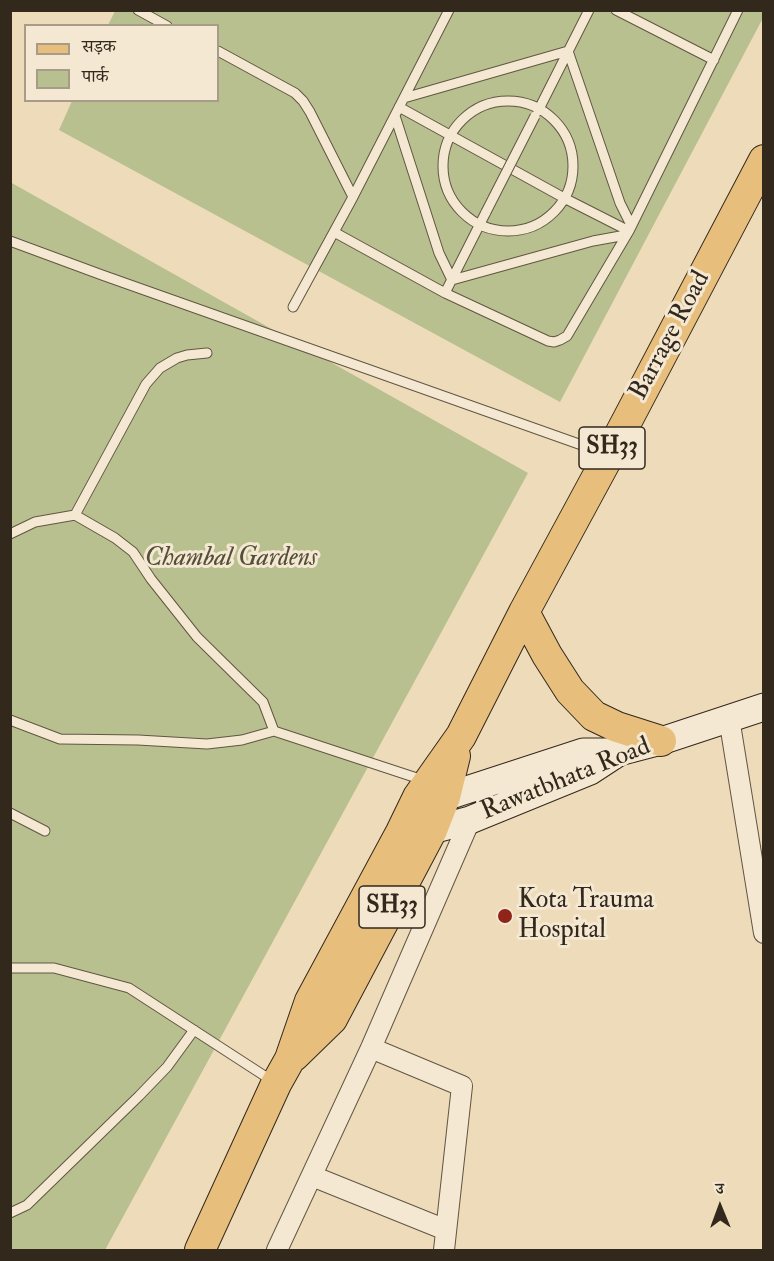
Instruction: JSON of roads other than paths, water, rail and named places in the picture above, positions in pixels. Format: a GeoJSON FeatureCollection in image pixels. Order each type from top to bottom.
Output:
{"type":"FeatureCollection","features":[{"type":"Feature","properties":{"kind":"main road","name":"Barrage Road"},"geometry":{"type":"LineString","coordinates":[[401,832],[430,792],[461,736],[524,612],[764,160]]}},
{"type":"Feature","properties":{"kind":"main road"},"geometry":{"type":"LineString","coordinates":[[524,612],[570,691],[594,716],[617,727],[661,741]]}},
{"type":"Feature","properties":{"kind":"main road","name":"Rawatbhata Road"},"geometry":{"type":"LineString","coordinates":[[401,832],[432,830],[470,820],[590,771],[620,752],[764,707]]}},
{"type":"Feature","properties":{"kind":"main road"},"geometry":{"type":"LineString","coordinates":[[430,792],[583,752],[620,752]]}},
{"type":"Feature","properties":{"kind":"main road","name":"Barrage Road"},"geometry":{"type":"LineString","coordinates":[[283,1071],[332,1019],[432,830],[430,792]]}},
{"type":"Feature","properties":{"kind":"main road","name":"SH33"},"geometry":{"type":"LineString","coordinates":[[200,1251],[283,1071],[310,1001],[401,832]]}},
{"type":"Feature","properties":{"kind":"street"},"geometry":{"type":"LineString","coordinates":[[729,718],[760,892],[764,933]]}},
{"type":"Feature","properties":{"kind":"street"},"geometry":{"type":"LineString","coordinates":[[278,1251],[371,1048],[470,820]]}},
{"type":"Feature","properties":{"kind":"street"},"geometry":{"type":"LineString","coordinates":[[371,1048],[462,1086],[444,1251]]}},
{"type":"Feature","properties":{"kind":"street"},"geometry":{"type":"LineString","coordinates":[[312,1176],[446,1230]]}},
{"type":"Feature","properties":{"kind":"lane"},"geometry":{"type":"LineString","coordinates":[[138,10],[163,24]]}},
{"type":"Feature","properties":{"kind":"lane"},"geometry":{"type":"LineString","coordinates":[[293,307],[353,197],[449,10]]}},
{"type":"Feature","properties":{"kind":"lane"},"geometry":{"type":"LineString","coordinates":[[445,293],[589,10]]}},
{"type":"Feature","properties":{"kind":"lane"},"geometry":{"type":"LineString","coordinates":[[616,10],[714,60]]}},
{"type":"Feature","properties":{"kind":"lane"},"geometry":{"type":"LineString","coordinates":[[334,232],[445,293],[548,341],[560,340],[567,336],[629,231],[738,10]]}},
{"type":"Feature","properties":{"kind":"lane"},"geometry":{"type":"LineString","coordinates":[[404,98],[568,51]]}},
{"type":"Feature","properties":{"kind":"lane"},"geometry":{"type":"LineString","coordinates":[[568,51],[629,231]]}},
{"type":"Feature","properties":{"kind":"lane"},"geometry":{"type":"LineString","coordinates":[[219,52],[295,93],[303,101],[353,197]]}},
{"type":"Feature","properties":{"kind":"lane"},"geometry":{"type":"LineString","coordinates":[[495,101],[518,101],[558,123],[566,133],[572,150],[573,169],[566,199],[542,222],[529,228],[493,231],[479,226],[462,214],[447,190],[443,174],[443,158],[450,135],[459,122],[472,111],[495,101]]}},
{"type":"Feature","properties":{"kind":"lane"},"geometry":{"type":"LineString","coordinates":[[397,112],[450,135],[629,231]]}},
{"type":"Feature","properties":{"kind":"lane"},"geometry":{"type":"LineString","coordinates":[[397,112],[439,253],[452,280]]}},
{"type":"Feature","properties":{"kind":"lane"},"geometry":{"type":"LineString","coordinates":[[452,280],[629,231]]}},
{"type":"Feature","properties":{"kind":"lane"},"geometry":{"type":"LineString","coordinates":[[10,241],[609,455]]}},
{"type":"Feature","properties":{"kind":"lane"},"geometry":{"type":"LineString","coordinates":[[75,515],[146,384],[160,368],[177,358],[207,353]]}},
{"type":"Feature","properties":{"kind":"lane"},"geometry":{"type":"LineString","coordinates":[[10,534],[35,522],[75,515],[115,538],[133,552],[197,637],[263,702],[274,731]]}},
{"type":"Feature","properties":{"kind":"lane"},"geometry":{"type":"LineString","coordinates":[[10,720],[60,739],[207,744],[242,740],[274,731],[430,792]]}},
{"type":"Feature","properties":{"kind":"lane"},"geometry":{"type":"LineString","coordinates":[[10,813],[45,831]]}},
{"type":"Feature","properties":{"kind":"lane"},"geometry":{"type":"LineString","coordinates":[[10,968],[54,968],[129,988],[194,1030],[283,1071]]}},
{"type":"Feature","properties":{"kind":"lane"},"geometry":{"type":"LineString","coordinates":[[10,1213],[27,1205],[139,1096],[167,1067],[194,1030]]}},
{"type":"Feature","properties":{"kind":"place","name":"Kota Trauma Hospital"},"geometry":{"type":"Point","coordinates":[505,916]}},
{"type":"Feature","properties":{"kind":"park label","name":"Chambal Gardens"},"geometry":{"type":"Point","coordinates":[231,559]}}]}
